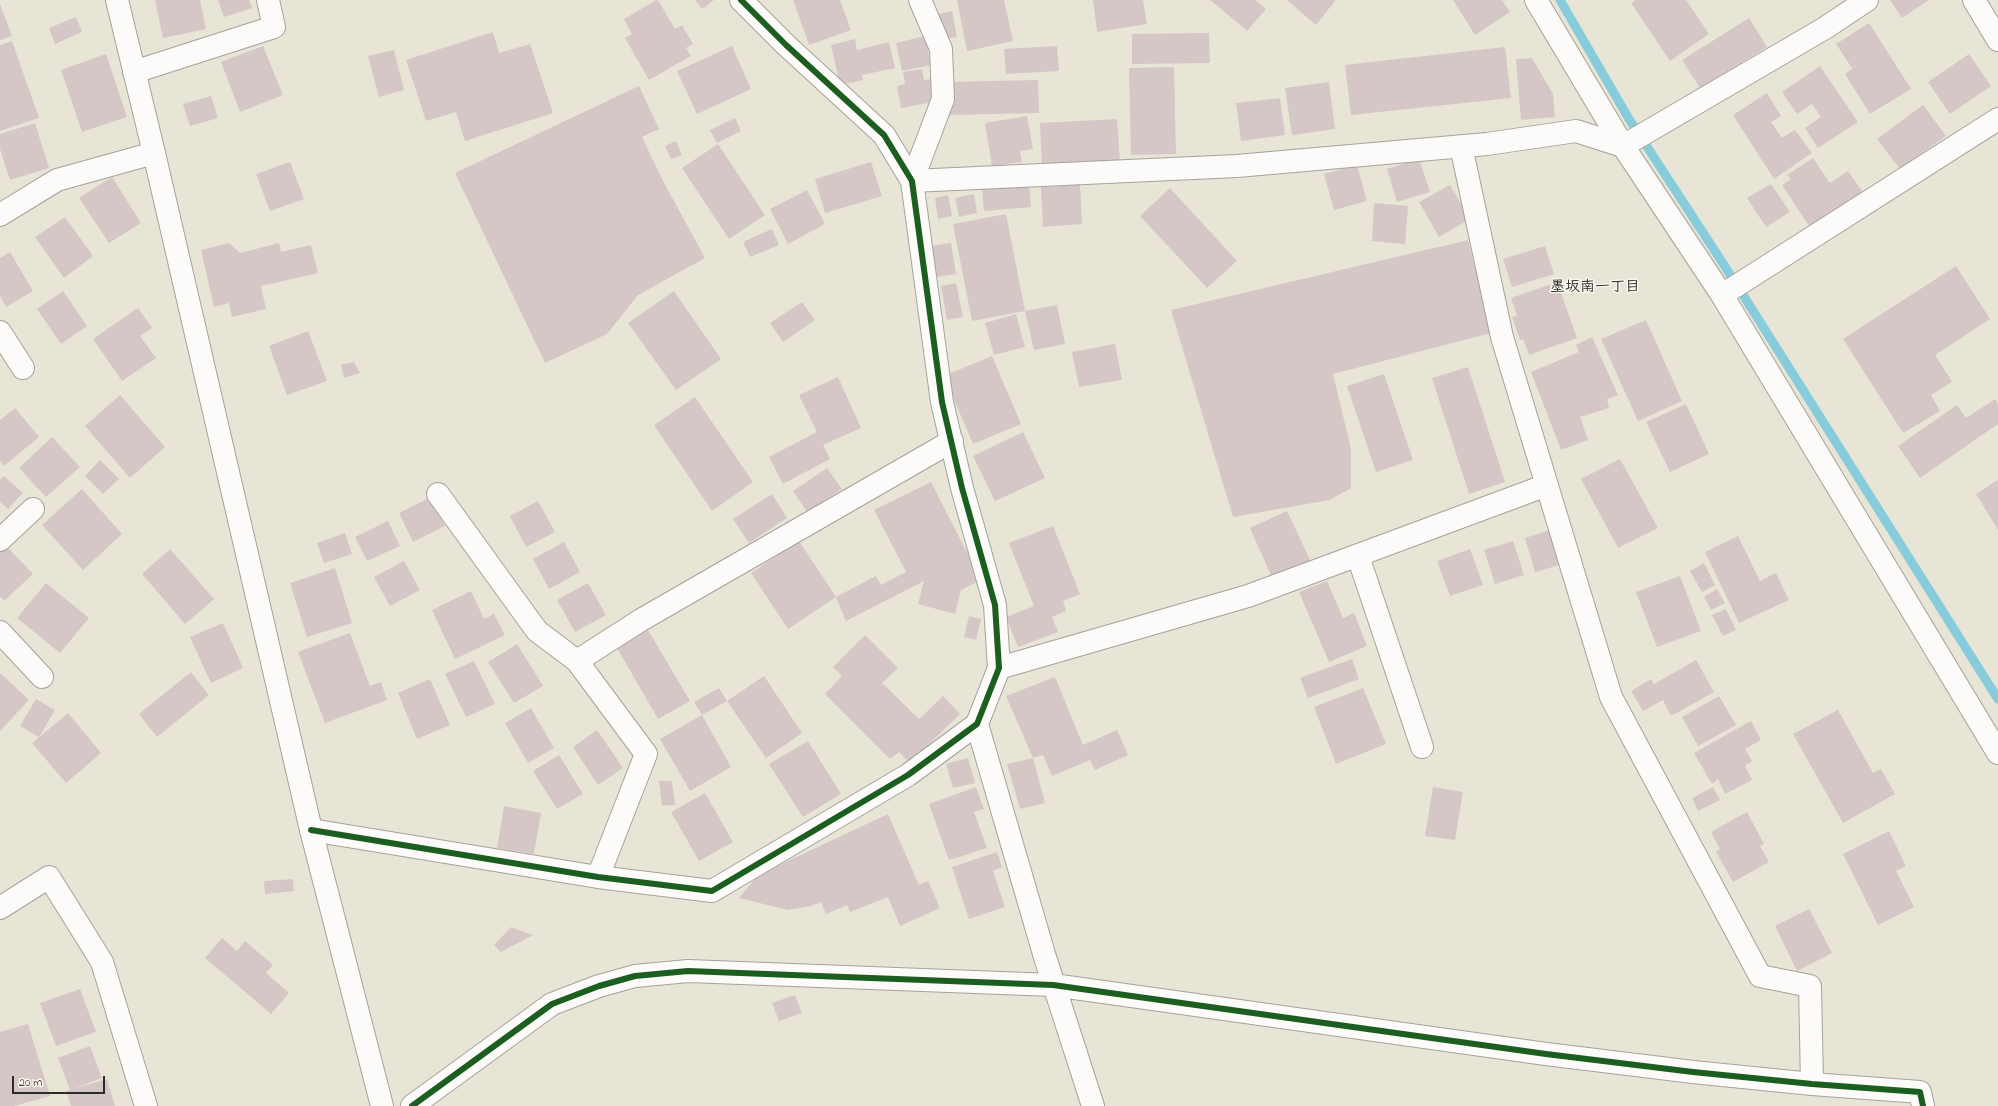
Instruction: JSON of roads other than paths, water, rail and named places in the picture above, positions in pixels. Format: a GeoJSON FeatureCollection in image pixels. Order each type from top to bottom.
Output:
{"type":"FeatureCollection","features":[{"type":"Feature","properties":{"kind":"street"},"geometry":{"type":"LineString","coordinates":[[117,0],[154,153],[311,830],[382,1106]]}},
{"type":"Feature","properties":{"kind":"street"},"geometry":{"type":"LineString","coordinates":[[134,72],[274,27],[268,0]]}},
{"type":"Feature","properties":{"kind":"street"},"geometry":{"type":"LineString","coordinates":[[311,830],[598,877],[712,891],[908,775],[977,724],[999,668],[995,604],[962,488],[942,402],[912,181],[884,135],[741,0]]}},
{"type":"Feature","properties":{"kind":"street"},"geometry":{"type":"LineString","coordinates":[[912,181],[943,99],[941,49],[920,0]]}},
{"type":"Feature","properties":{"kind":"street"},"geometry":{"type":"LineString","coordinates":[[1536,0],[1623,146],[1722,295],[1998,753]]}},
{"type":"Feature","properties":{"kind":"street"},"geometry":{"type":"LineString","coordinates":[[912,181],[1237,166],[1461,146],[1576,131],[1623,146],[1825,28],[1867,0]]}},
{"type":"Feature","properties":{"kind":"street"},"geometry":{"type":"LineString","coordinates":[[1974,0],[1998,40]]}},
{"type":"Feature","properties":{"kind":"street"},"geometry":{"type":"LineString","coordinates":[[1722,295],[1998,119]]}},
{"type":"Feature","properties":{"kind":"street"},"geometry":{"type":"LineString","coordinates":[[1461,146],[1502,337],[1611,697],[1760,976],[1810,986],[1812,1084]]}},
{"type":"Feature","properties":{"kind":"street"},"geometry":{"type":"LineString","coordinates":[[0,215],[57,180],[154,153]]}},
{"type":"Feature","properties":{"kind":"street"},"geometry":{"type":"LineString","coordinates":[[0,332],[23,368]]}},
{"type":"Feature","properties":{"kind":"street"},"geometry":{"type":"LineString","coordinates":[[577,661],[641,620],[952,442]]}},
{"type":"Feature","properties":{"kind":"street"},"geometry":{"type":"LineString","coordinates":[[999,668],[1248,596],[1547,485]]}},
{"type":"Feature","properties":{"kind":"street"},"geometry":{"type":"LineString","coordinates":[[438,494],[537,631],[577,661],[646,754],[598,877]]}},
{"type":"Feature","properties":{"kind":"street"},"geometry":{"type":"LineString","coordinates":[[0,540],[33,509]]}},
{"type":"Feature","properties":{"kind":"street"},"geometry":{"type":"LineString","coordinates":[[1358,556],[1422,747]]}},
{"type":"Feature","properties":{"kind":"street"},"geometry":{"type":"LineString","coordinates":[[0,632],[42,677]]}},
{"type":"Feature","properties":{"kind":"street"},"geometry":{"type":"LineString","coordinates":[[977,724],[1053,985],[1093,1106]]}},
{"type":"Feature","properties":{"kind":"street"},"geometry":{"type":"LineString","coordinates":[[0,908],[49,877],[102,962],[146,1106]]}},
{"type":"Feature","properties":{"kind":"street"},"geometry":{"type":"LineString","coordinates":[[412,1106],[552,1004],[599,986],[635,976],[688,971],[1053,985],[1538,1053],[1693,1072],[1812,1084],[1920,1092],[1923,1106]]}},
{"type":"Feature","properties":{"kind":"waterway"},"geometry":{"type":"LineString","coordinates":[[1560,0],[1629,119],[1726,268],[1998,699]]}},
{"type":"Feature","properties":{"kind":"district","name":"墨坂南一丁目"},"geometry":{"type":"Point","coordinates":[1595,289]}}]}
